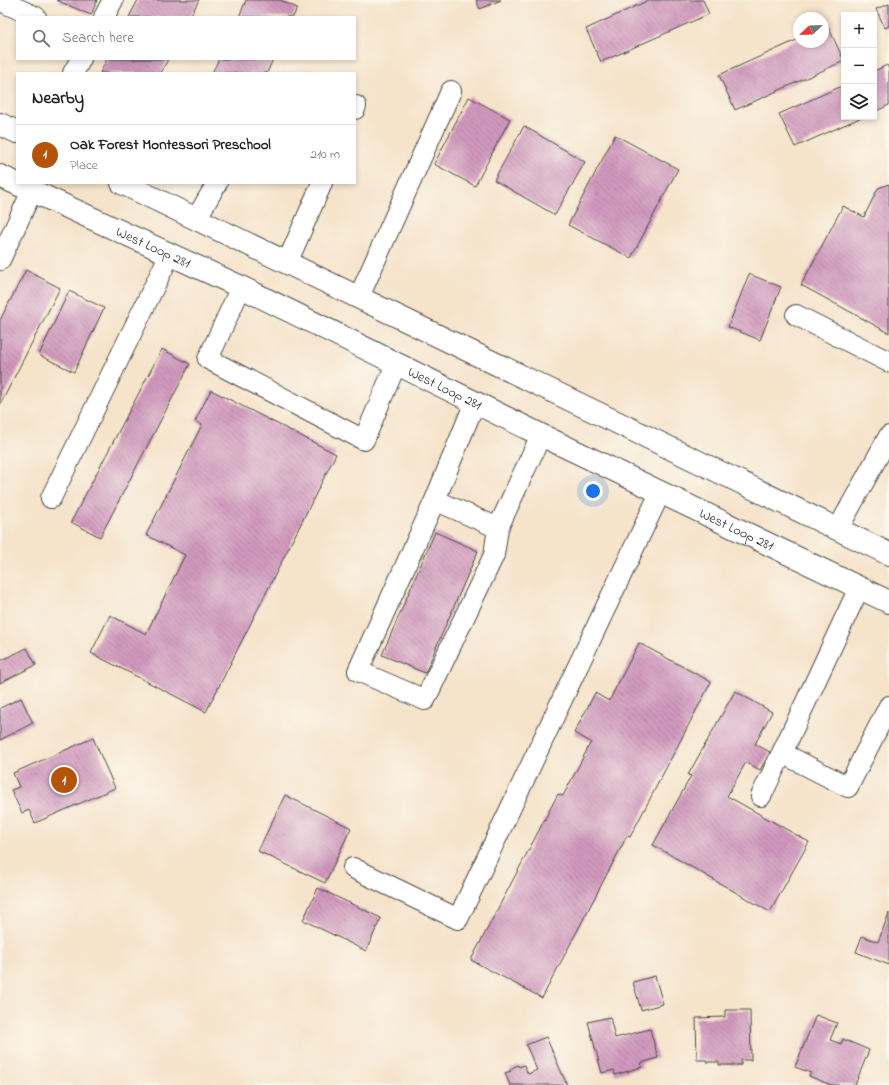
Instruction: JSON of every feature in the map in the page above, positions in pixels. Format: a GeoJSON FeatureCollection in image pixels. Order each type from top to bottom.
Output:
{"type":"FeatureCollection","features":[{"type":"Feature","properties":{"kind":"highway"},"geometry":{"type":"LineString","coordinates":[[0,124],[16,132]]}},
{"type":"Feature","properties":{"kind":"highway","name":"West Loop 281"},"geometry":{"type":"LineString","coordinates":[[0,176],[16,183]]}},
{"type":"Feature","properties":{"kind":"highway","name":"West Loop 281"},"geometry":{"type":"LineString","coordinates":[[18,184],[241,287],[660,493],[889,602]]}},
{"type":"Feature","properties":{"kind":"highway"},"geometry":{"type":"LineString","coordinates":[[124,184],[889,554]]}},
{"type":"Feature","properties":{"kind":"lane"},"geometry":{"type":"LineString","coordinates":[[10,0],[7,4],[34,16]]}},
{"type":"Feature","properties":{"kind":"lane"},"geometry":{"type":"LineString","coordinates":[[105,16],[114,0]]}},
{"type":"Feature","properties":{"kind":"lane"},"geometry":{"type":"LineString","coordinates":[[74,72],[80,60]]}},
{"type":"Feature","properties":{"kind":"lane"},"geometry":{"type":"LineString","coordinates":[[360,298],[452,91]]}},
{"type":"Feature","properties":{"kind":"lane"},"geometry":{"type":"LineString","coordinates":[[196,219],[216,184]]}},
{"type":"Feature","properties":{"kind":"lane"},"geometry":{"type":"LineString","coordinates":[[287,263],[322,184]]}},
{"type":"Feature","properties":{"kind":"lane"},"geometry":{"type":"LineString","coordinates":[[0,260],[32,190]]}},
{"type":"Feature","properties":{"kind":"lane"},"geometry":{"type":"LineString","coordinates":[[50,498],[170,254]]}},
{"type":"Feature","properties":{"kind":"lane"},"geometry":{"type":"LineString","coordinates":[[241,287],[208,359],[364,440],[396,364]]}},
{"type":"Feature","properties":{"kind":"lane"},"geometry":{"type":"LineString","coordinates":[[796,315],[889,362]]}},
{"type":"Feature","properties":{"kind":"lane"},"geometry":{"type":"LineString","coordinates":[[475,402],[435,500],[358,671],[425,700],[494,555],[498,528],[541,435]]}},
{"type":"Feature","properties":{"kind":"lane"},"geometry":{"type":"LineString","coordinates":[[838,530],[889,436]]}},
{"type":"Feature","properties":{"kind":"lane"},"geometry":{"type":"LineString","coordinates":[[353,868],[458,919],[660,493]]}},
{"type":"Feature","properties":{"kind":"lane"},"geometry":{"type":"LineString","coordinates":[[435,500],[498,528]]}},
{"type":"Feature","properties":{"kind":"lane"},"geometry":{"type":"LineString","coordinates":[[760,796],[859,588]]}},
{"type":"Feature","properties":{"kind":"lane"},"geometry":{"type":"LineString","coordinates":[[782,752],[848,787],[889,706]]}},
{"type":"Feature","properties":{"kind":"building"},"geometry":{"type":"Polygon","coordinates":[[[56,0],[97,0],[91,15],[56,0]]]}},
{"type":"Feature","properties":{"kind":"building"},"geometry":{"type":"Polygon","coordinates":[[[138,0],[199,0],[191,16],[130,16],[138,0]]]}},
{"type":"Feature","properties":{"kind":"building"},"geometry":{"type":"Polygon","coordinates":[[[246,0],[280,0],[297,8],[293,16],[239,16],[246,0]]]}},
{"type":"Feature","properties":{"kind":"building"},"geometry":{"type":"Polygon","coordinates":[[[476,0],[501,0],[480,9],[476,0]]]}},
{"type":"Feature","properties":{"kind":"building"},"geometry":{"type":"Polygon","coordinates":[[[649,0],[703,0],[709,14],[601,62],[586,29],[649,0]]]}},
{"type":"Feature","properties":{"kind":"building"},"geometry":{"type":"Polygon","coordinates":[[[889,4],[889,26],[885,28],[876,9],[889,4]]]}},
{"type":"Feature","properties":{"kind":"building"},"geometry":{"type":"Polygon","coordinates":[[[829,28],[841,54],[841,62],[735,110],[719,75],[793,42],[793,48],[829,48],[829,28]]]}},
{"type":"Feature","properties":{"kind":"building"},"geometry":{"type":"Polygon","coordinates":[[[106,60],[168,60],[162,72],[100,72],[106,60]]]}},
{"type":"Feature","properties":{"kind":"building"},"geometry":{"type":"Polygon","coordinates":[[[218,60],[273,60],[267,72],[212,72],[218,60]]]}},
{"type":"Feature","properties":{"kind":"building"},"geometry":{"type":"Polygon","coordinates":[[[887,65],[889,69],[889,105],[877,111],[877,84],[877,70],[887,65]]]}},
{"type":"Feature","properties":{"kind":"building"},"geometry":{"type":"Polygon","coordinates":[[[841,86],[841,120],[855,120],[795,147],[779,114],[841,86]]]}},
{"type":"Feature","properties":{"kind":"building"},"geometry":{"type":"Polygon","coordinates":[[[469,97],[510,119],[475,186],[434,164],[469,97]]]}},
{"type":"Feature","properties":{"kind":"building"},"geometry":{"type":"Polygon","coordinates":[[[524,126],[585,162],[555,215],[494,180],[524,126]]]}},
{"type":"Feature","properties":{"kind":"building"},"geometry":{"type":"Polygon","coordinates":[[[615,135],[678,169],[631,258],[568,225],[615,135]]]}},
{"type":"Feature","properties":{"kind":"building"},"geometry":{"type":"Polygon","coordinates":[[[889,184],[889,333],[801,285],[843,206],[864,217],[878,188],[889,184]]]}},
{"type":"Feature","properties":{"kind":"building"},"geometry":{"type":"Polygon","coordinates":[[[26,270],[60,288],[0,405],[0,320],[26,270]]]}},
{"type":"Feature","properties":{"kind":"building"},"geometry":{"type":"Polygon","coordinates":[[[749,274],[781,287],[760,340],[728,327],[749,274]]]}},
{"type":"Feature","properties":{"kind":"building"},"geometry":{"type":"Polygon","coordinates":[[[69,291],[104,308],[74,372],[39,355],[69,291]]]}},
{"type":"Feature","properties":{"kind":"building"},"geometry":{"type":"Polygon","coordinates":[[[162,349],[190,364],[100,537],[71,522],[162,349]]]}},
{"type":"Feature","properties":{"kind":"building"},"geometry":{"type":"Polygon","coordinates":[[[211,390],[336,454],[206,712],[91,653],[110,615],[146,634],[185,555],[146,535],[202,425],[195,421],[211,390]]]}},
{"type":"Feature","properties":{"kind":"building"},"geometry":{"type":"Polygon","coordinates":[[[435,532],[478,551],[425,673],[382,655],[435,532]]]}},
{"type":"Feature","properties":{"kind":"building"},"geometry":{"type":"Polygon","coordinates":[[[639,643],[711,682],[630,837],[627,836],[542,998],[471,960],[558,794],[563,796],[591,742],[574,733],[595,693],[609,701],[639,643]]]}},
{"type":"Feature","properties":{"kind":"building"},"geometry":{"type":"Polygon","coordinates":[[[27,648],[36,665],[0,683],[0,661],[27,648]]]}},
{"type":"Feature","properties":{"kind":"building"},"geometry":{"type":"Polygon","coordinates":[[[735,691],[772,712],[755,744],[770,752],[760,770],[746,762],[727,796],[809,842],[770,912],[653,845],[691,776],[688,775],[735,691]]]}},
{"type":"Feature","properties":{"kind":"building"},"geometry":{"type":"Polygon","coordinates":[[[21,698],[33,723],[0,740],[0,708],[21,698]]]}},
{"type":"Feature","properties":{"kind":"building"},"geometry":{"type":"Polygon","coordinates":[[[93,738],[115,788],[35,823],[29,810],[22,813],[11,790],[19,787],[13,773],[93,738]]]}},
{"type":"Feature","properties":{"kind":"building"},"geometry":{"type":"Polygon","coordinates":[[[285,795],[351,828],[325,883],[258,851],[285,795]]]}},
{"type":"Feature","properties":{"kind":"building"},"geometry":{"type":"Polygon","coordinates":[[[318,888],[381,918],[366,951],[303,920],[318,888]]]}},
{"type":"Feature","properties":{"kind":"building"},"geometry":{"type":"Polygon","coordinates":[[[889,913],[889,965],[856,952],[862,936],[878,942],[889,913]]]}},
{"type":"Feature","properties":{"kind":"building"},"geometry":{"type":"Polygon","coordinates":[[[655,976],[663,1004],[641,1010],[633,982],[655,976]]]}},
{"type":"Feature","properties":{"kind":"building"},"geometry":{"type":"Polygon","coordinates":[[[725,1010],[750,1010],[751,1060],[741,1060],[741,1065],[719,1065],[719,1062],[697,1060],[696,1018],[725,1017],[725,1010]]]}},
{"type":"Feature","properties":{"kind":"building"},"geometry":{"type":"Polygon","coordinates":[[[816,1015],[837,1023],[830,1040],[841,1044],[843,1039],[869,1050],[855,1085],[831,1085],[809,1076],[811,1073],[795,1067],[816,1015]]]}},
{"type":"Feature","properties":{"kind":"building"},"geometry":{"type":"Polygon","coordinates":[[[610,1017],[615,1038],[650,1029],[658,1058],[641,1063],[642,1067],[615,1075],[614,1070],[602,1073],[588,1022],[610,1017]]]}},
{"type":"Feature","properties":{"kind":"building"},"geometry":{"type":"Polygon","coordinates":[[[546,1037],[567,1085],[510,1085],[505,1073],[511,1071],[510,1069],[518,1065],[519,1067],[524,1065],[528,1074],[537,1070],[526,1045],[546,1037]]]}},
{"type":"Feature","properties":{"kind":"place","name":"Oak Forest Montessori Preschool"},"geometry":{"type":"Point","coordinates":[64,780]}}]}
